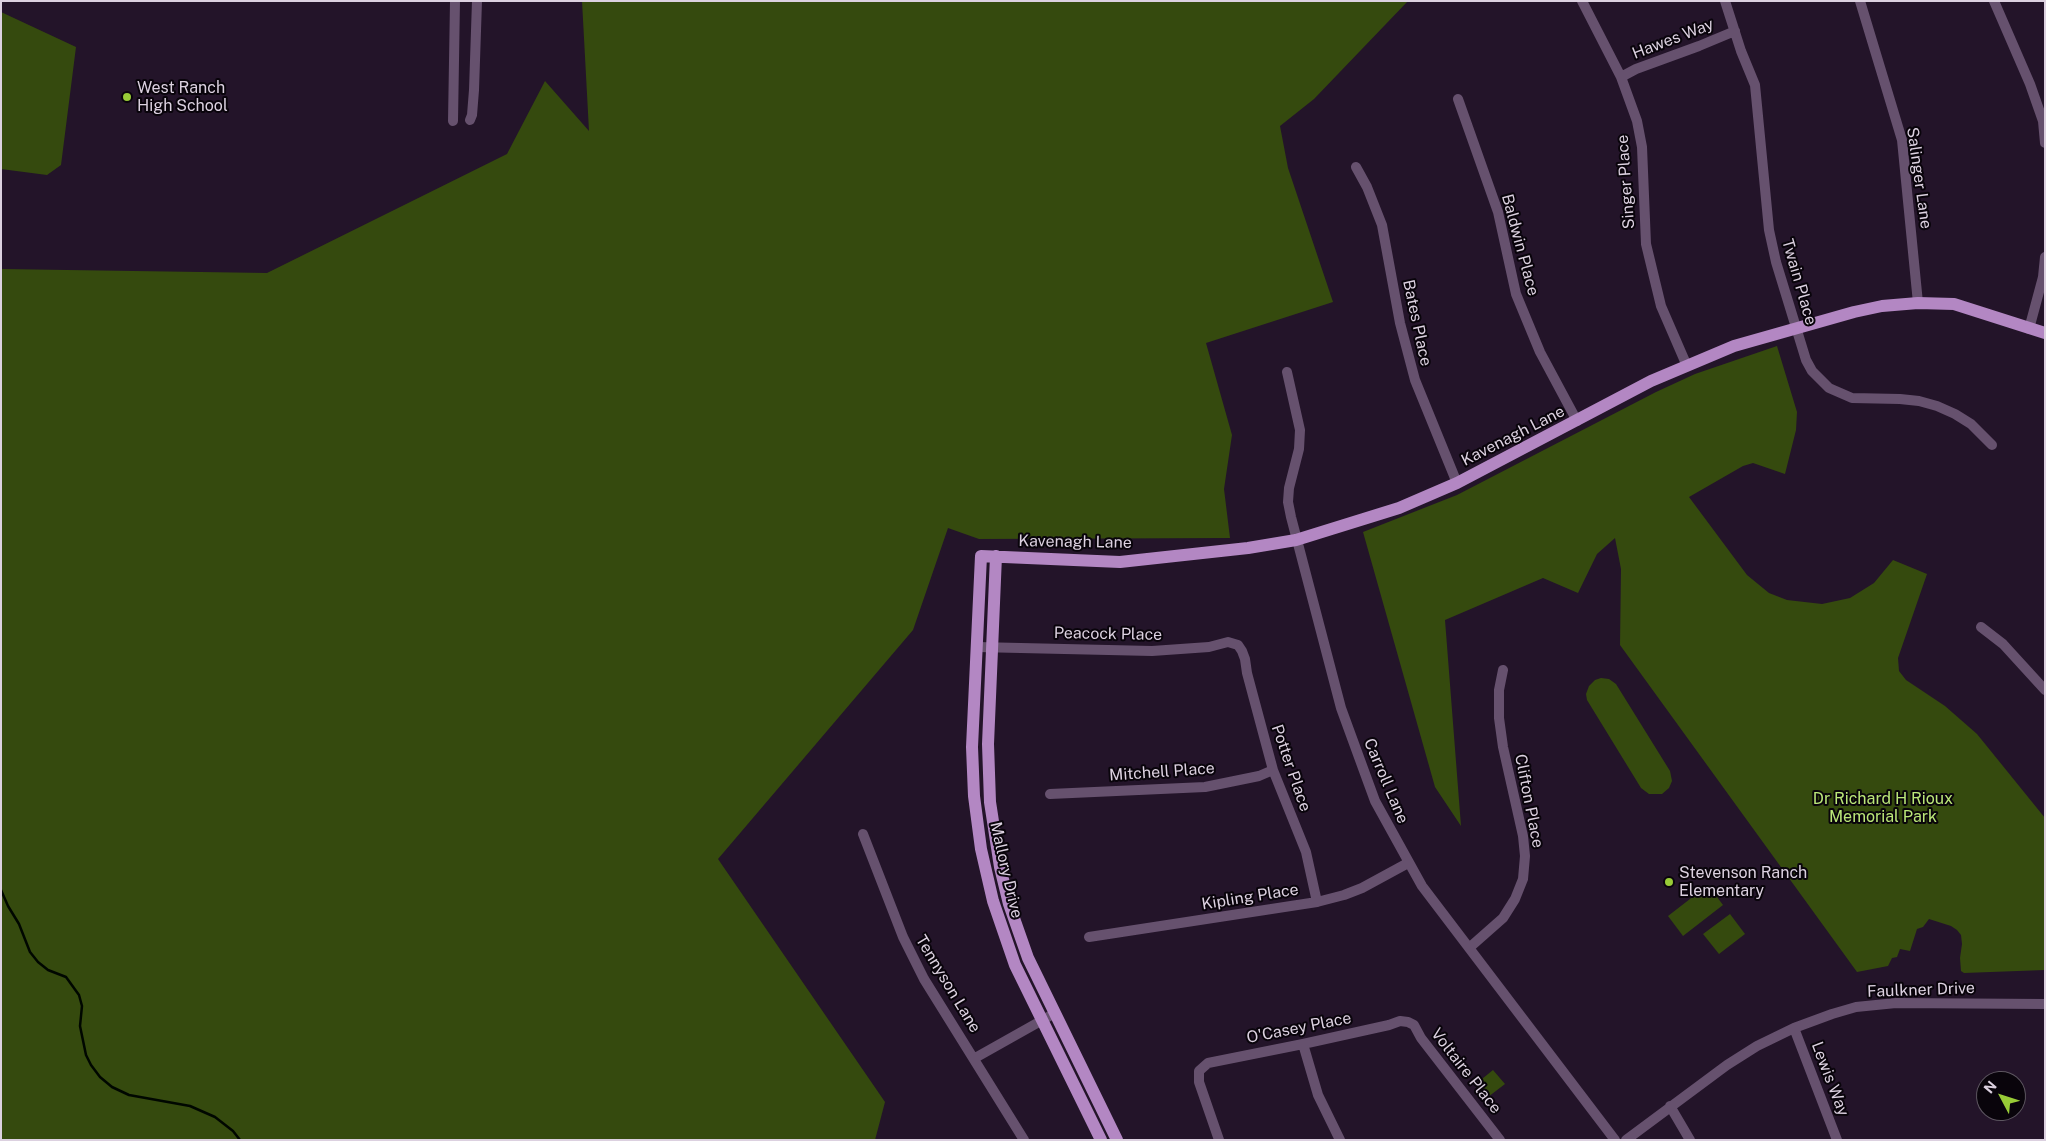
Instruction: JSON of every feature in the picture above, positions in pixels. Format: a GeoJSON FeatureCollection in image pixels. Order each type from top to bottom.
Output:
{"type":"FeatureCollection","features":[{"type":"Feature","properties":{"kind":"main road","name":"Kavenagh Lane"},"geometry":{"type":"LineString","coordinates":[[981,556],[1120,562],[1248,548],[1296,540],[1399,508],[1457,483],[1651,381],[1734,346],[1873,308],[1918,303],[1954,304],[2045,333]]}},
{"type":"Feature","properties":{"kind":"main road","name":"Mallory Drive"},"geometry":{"type":"LineString","coordinates":[[981,556],[972,748],[974,796],[980,848],[992,901],[1015,965],[1101,1140]]}},
{"type":"Feature","properties":{"kind":"main road"},"geometry":{"type":"LineString","coordinates":[[996,556],[988,754],[994,839],[1004,886],[1028,958],[1117,1140]]}},
{"type":"Feature","properties":{"kind":"street"},"geometry":{"type":"LineString","coordinates":[[453,121],[455,1]]}},
{"type":"Feature","properties":{"kind":"street"},"geometry":{"type":"LineString","coordinates":[[470,120],[474,90],[477,1]]}},
{"type":"Feature","properties":{"kind":"street","name":"Singer Place"},"geometry":{"type":"LineString","coordinates":[[1582,1],[1621,77],[1637,121],[1642,147],[1646,244],[1661,306],[1687,366]]}},
{"type":"Feature","properties":{"kind":"street","name":"Twain Place"},"geometry":{"type":"LineString","coordinates":[[1725,1],[1755,85],[1769,230],[1776,262],[1809,365],[1820,380],[1829,388],[1852,398],[1900,399],[1938,406],[1971,424],[1992,445]]}},
{"type":"Feature","properties":{"kind":"street","name":"Salinger Lane"},"geometry":{"type":"LineString","coordinates":[[1860,1],[1902,140],[1918,303]]}},
{"type":"Feature","properties":{"kind":"street"},"geometry":{"type":"LineString","coordinates":[[1994,1],[2030,84],[2043,122],[2045,143]]}},
{"type":"Feature","properties":{"kind":"street","name":"Hawes Way"},"geometry":{"type":"LineString","coordinates":[[1621,77],[1636,68],[1735,31]]}},
{"type":"Feature","properties":{"kind":"street","name":"Baldwin Place"},"geometry":{"type":"LineString","coordinates":[[1458,99],[1498,212],[1516,294],[1540,352],[1577,421]]}},
{"type":"Feature","properties":{"kind":"street","name":"Bates Place"},"geometry":{"type":"LineString","coordinates":[[1356,167],[1367,187],[1382,225],[1400,323],[1415,380],[1457,483]]}},
{"type":"Feature","properties":{"kind":"street"},"geometry":{"type":"LineString","coordinates":[[2029,329],[2043,277],[2045,257]]}},
{"type":"Feature","properties":{"kind":"street","name":"Carroll Lane"},"geometry":{"type":"LineString","coordinates":[[1287,372],[1300,430],[1299,449],[1289,488],[1288,502],[1296,540],[1341,708],[1354,748],[1375,801],[1408,863],[1428,894],[1615,1140]]}},
{"type":"Feature","properties":{"kind":"street"},"geometry":{"type":"LineString","coordinates":[[1980,627],[2003,644],[2045,690]]}},
{"type":"Feature","properties":{"kind":"street","name":"Peacock Place"},"geometry":{"type":"LineString","coordinates":[[977,647],[1152,651],[1209,647],[1228,642],[1238,645]]}},
{"type":"Feature","properties":{"kind":"street","name":"Potter Place"},"geometry":{"type":"LineString","coordinates":[[1238,645],[1245,659],[1246,673],[1274,770],[1306,852],[1317,902]]}},
{"type":"Feature","properties":{"kind":"street","name":"Clifton Place"},"geometry":{"type":"LineString","coordinates":[[1469,948],[1502,918],[1515,899],[1523,878],[1525,856],[1523,836],[1503,747],[1499,718],[1498,690],[1503,670]]}},
{"type":"Feature","properties":{"kind":"street","name":"Mitchell Place"},"geometry":{"type":"LineString","coordinates":[[1050,794],[1205,787],[1258,776],[1274,770]]}},
{"type":"Feature","properties":{"kind":"street","name":"Tennyson Lane"},"geometry":{"type":"LineString","coordinates":[[863,834],[903,937],[924,979],[975,1058],[1024,1140]]}},
{"type":"Feature","properties":{"kind":"street","name":"Kipling Place"},"geometry":{"type":"LineString","coordinates":[[1089,937],[1317,902],[1362,888],[1408,863]]}},
{"type":"Feature","properties":{"kind":"street","name":"Faulkner Drive"},"geometry":{"type":"LineString","coordinates":[[1626,1140],[1727,1064],[1794,1028],[1832,1014],[1856,1007],[1896,1003],[2045,1004]]}},
{"type":"Feature","properties":{"kind":"street"},"geometry":{"type":"LineString","coordinates":[[975,1058],[1055,1013]]}},
{"type":"Feature","properties":{"kind":"street","name":"O'Casey Place"},"geometry":{"type":"LineString","coordinates":[[1219,1140],[1200,1088],[1199,1070],[1208,1063],[1220,1059],[1303,1044],[1400,1021],[1408,1022]]}},
{"type":"Feature","properties":{"kind":"street","name":"Voltaire Place"},"geometry":{"type":"LineString","coordinates":[[1408,1022],[1414,1025],[1421,1038],[1500,1140]]}},
{"type":"Feature","properties":{"kind":"street","name":"Lewis Way"},"geometry":{"type":"LineString","coordinates":[[1794,1028],[1837,1140]]}},
{"type":"Feature","properties":{"kind":"street"},"geometry":{"type":"LineString","coordinates":[[1303,1044],[1318,1095],[1340,1140]]}},
{"type":"Feature","properties":{"kind":"street"},"geometry":{"type":"LineString","coordinates":[[1670,1106],[1690,1140]]}},
{"type":"Feature","properties":{"kind":"green space"},"geometry":{"type":"Polygon","coordinates":[[[582,1],[1408,1],[1314,99],[1280,126],[1288,168],[1333,302],[1206,343],[1232,435],[1224,489],[1230,538],[979,539],[948,528],[913,630],[718,859],[885,1102],[875,1140],[1,1140],[1,269],[267,273],[507,154],[545,81],[589,131],[582,1]]]}},
{"type":"Feature","properties":{"kind":"green space"},"geometry":{"type":"Polygon","coordinates":[[[1,12],[76,47],[61,165],[47,175],[1,169],[1,12]]]}},
{"type":"Feature","properties":{"kind":"green space","name":"Dr Richard H Rioux Memorial Park"},"geometry":{"type":"Polygon","coordinates":[[[1777,346],[1797,412],[1796,430],[1785,474],[1753,463],[1743,466],[1689,497],[1747,575],[1769,593],[1787,600],[1822,604],[1850,598],[1874,583],[1893,560],[1927,574],[1898,658],[1899,671],[1906,680],[1945,706],[1977,734],[2045,818],[2045,970],[1964,973],[1961,971],[1961,935],[1951,926],[1929,919],[1923,927],[1917,929],[1910,951],[1900,949],[1897,957],[1892,958],[1888,966],[1857,972],[1620,645],[1621,569],[1615,538],[1597,554],[1578,593],[1543,578],[1445,620],[1461,826],[1435,787],[1363,532],[1457,495],[1656,392],[1695,374],[1777,346]]]}},
{"type":"Feature","properties":{"kind":"green space"},"geometry":{"type":"Polygon","coordinates":[[[1601,678],[1609,679],[1616,684],[1670,771],[1672,781],[1669,788],[1662,794],[1649,794],[1641,788],[1587,700],[1586,694],[1589,686],[1595,680],[1601,678]]]}},
{"type":"Feature","properties":{"kind":"green space"},"geometry":{"type":"Polygon","coordinates":[[[1708,885],[1723,905],[1683,936],[1668,916],[1708,885]]]}},
{"type":"Feature","properties":{"kind":"green space"},"geometry":{"type":"Polygon","coordinates":[[[1730,914],[1745,934],[1719,954],[1703,934],[1730,914]]]}},
{"type":"Feature","properties":{"kind":"green space"},"geometry":{"type":"Polygon","coordinates":[[[1493,1070],[1505,1084],[1488,1097],[1477,1083],[1493,1070]]]}},
{"type":"Feature","properties":{"kind":"waterway"},"geometry":{"type":"LineString","coordinates":[[1,890],[19,924],[30,952],[48,970],[66,977],[79,995],[82,1006],[80,1026],[86,1055],[100,1077],[112,1087],[129,1095],[190,1106],[215,1117],[233,1131],[240,1140]]}},
{"type":"Feature","properties":{"kind":"place","name":"West Ranch High School"},"geometry":{"type":"Point","coordinates":[127,97]}},
{"type":"Feature","properties":{"kind":"place","name":"Stevenson Ranch Elementary"},"geometry":{"type":"Point","coordinates":[1669,882]}}]}
